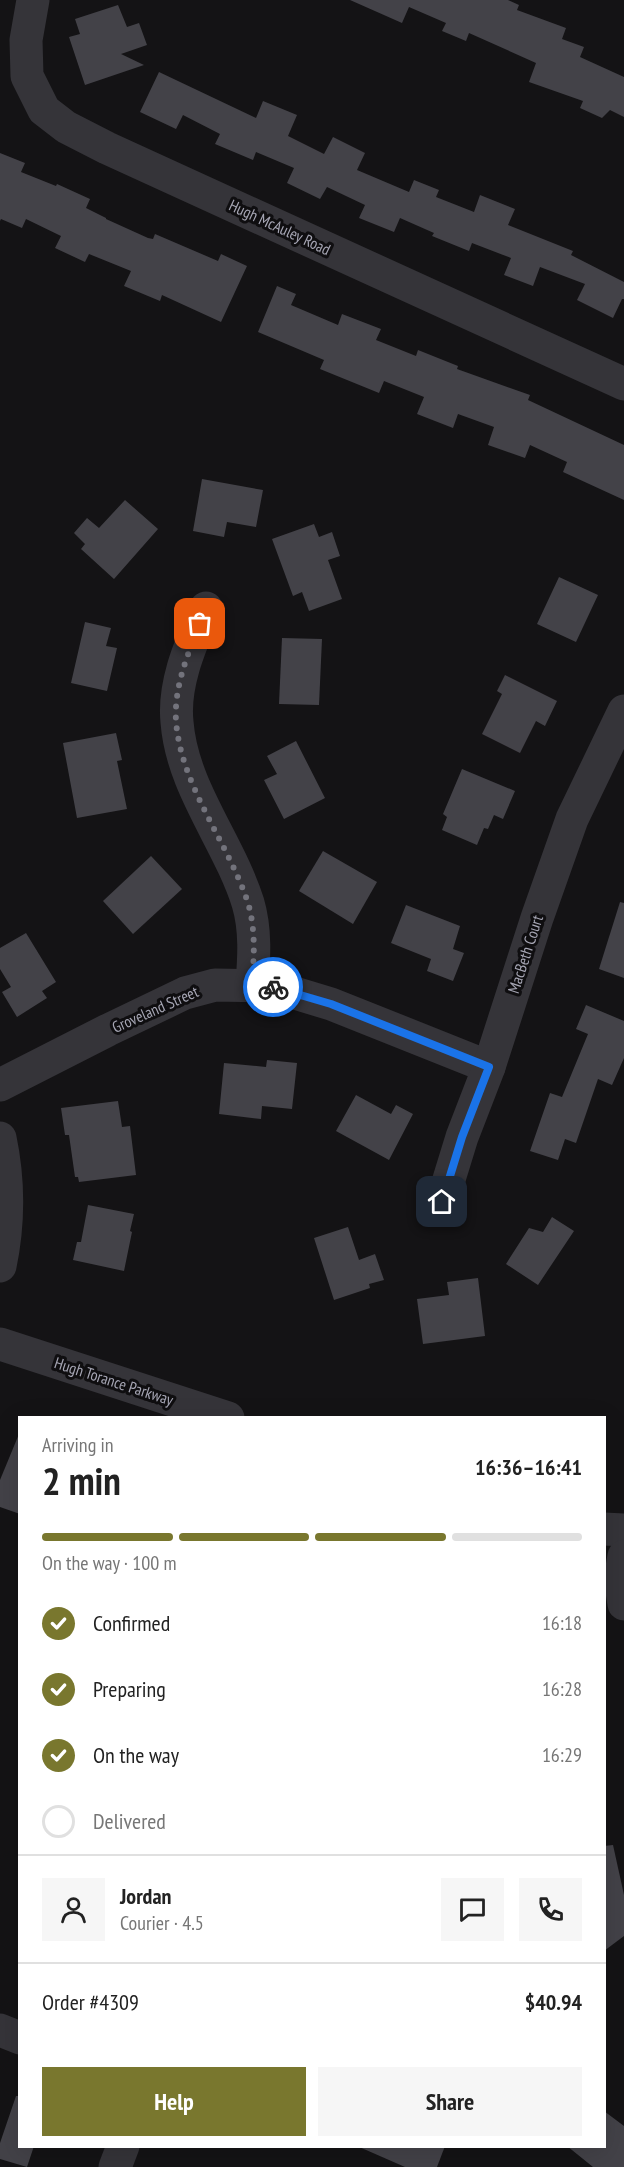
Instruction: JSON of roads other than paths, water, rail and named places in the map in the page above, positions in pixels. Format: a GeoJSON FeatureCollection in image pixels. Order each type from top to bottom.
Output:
{"type":"FeatureCollection","features":[{"type":"Feature","properties":{"kind":"street","name":"Hugh McAuley Road"},"geometry":{"type":"LineString","coordinates":[[33,0],[26,40],[13,78],[44,110],[66,127],[118,153],[624,384]]}},
{"type":"Feature","properties":{"kind":"street"},"geometry":{"type":"LineString","coordinates":[[206,608],[181,676],[176,722],[182,756],[195,788],[235,868],[249,905],[255,950],[252,985]]}},
{"type":"Feature","properties":{"kind":"street","name":"MacBeth Court"},"geometry":{"type":"LineString","coordinates":[[442,1202],[462,1137],[489,1067],[572,819],[624,711]]}},
{"type":"Feature","properties":{"kind":"street","name":"Groveland Street"},"geometry":{"type":"LineString","coordinates":[[0,1085],[185,993],[215,985],[268,986],[331,1004],[489,1067]]}},
{"type":"Feature","properties":{"kind":"street"},"geometry":{"type":"LineString","coordinates":[[0,1138],[8,1201],[6,1238],[0,1266]]}},
{"type":"Feature","properties":{"kind":"street","name":"Hugh Torance Parkway"},"geometry":{"type":"LineString","coordinates":[[0,1344],[222,1416]]}},
{"type":"Feature","properties":{"kind":"street"},"geometry":{"type":"LineString","coordinates":[[606,1529],[624,1530]]}},
{"type":"Feature","properties":{"kind":"street"},"geometry":{"type":"LineString","coordinates":[[0,2030],[18,2037]]}},
{"type":"Feature","properties":{"kind":"street"},"geometry":{"type":"LineString","coordinates":[[115,2167],[122,2148]]}}]}
